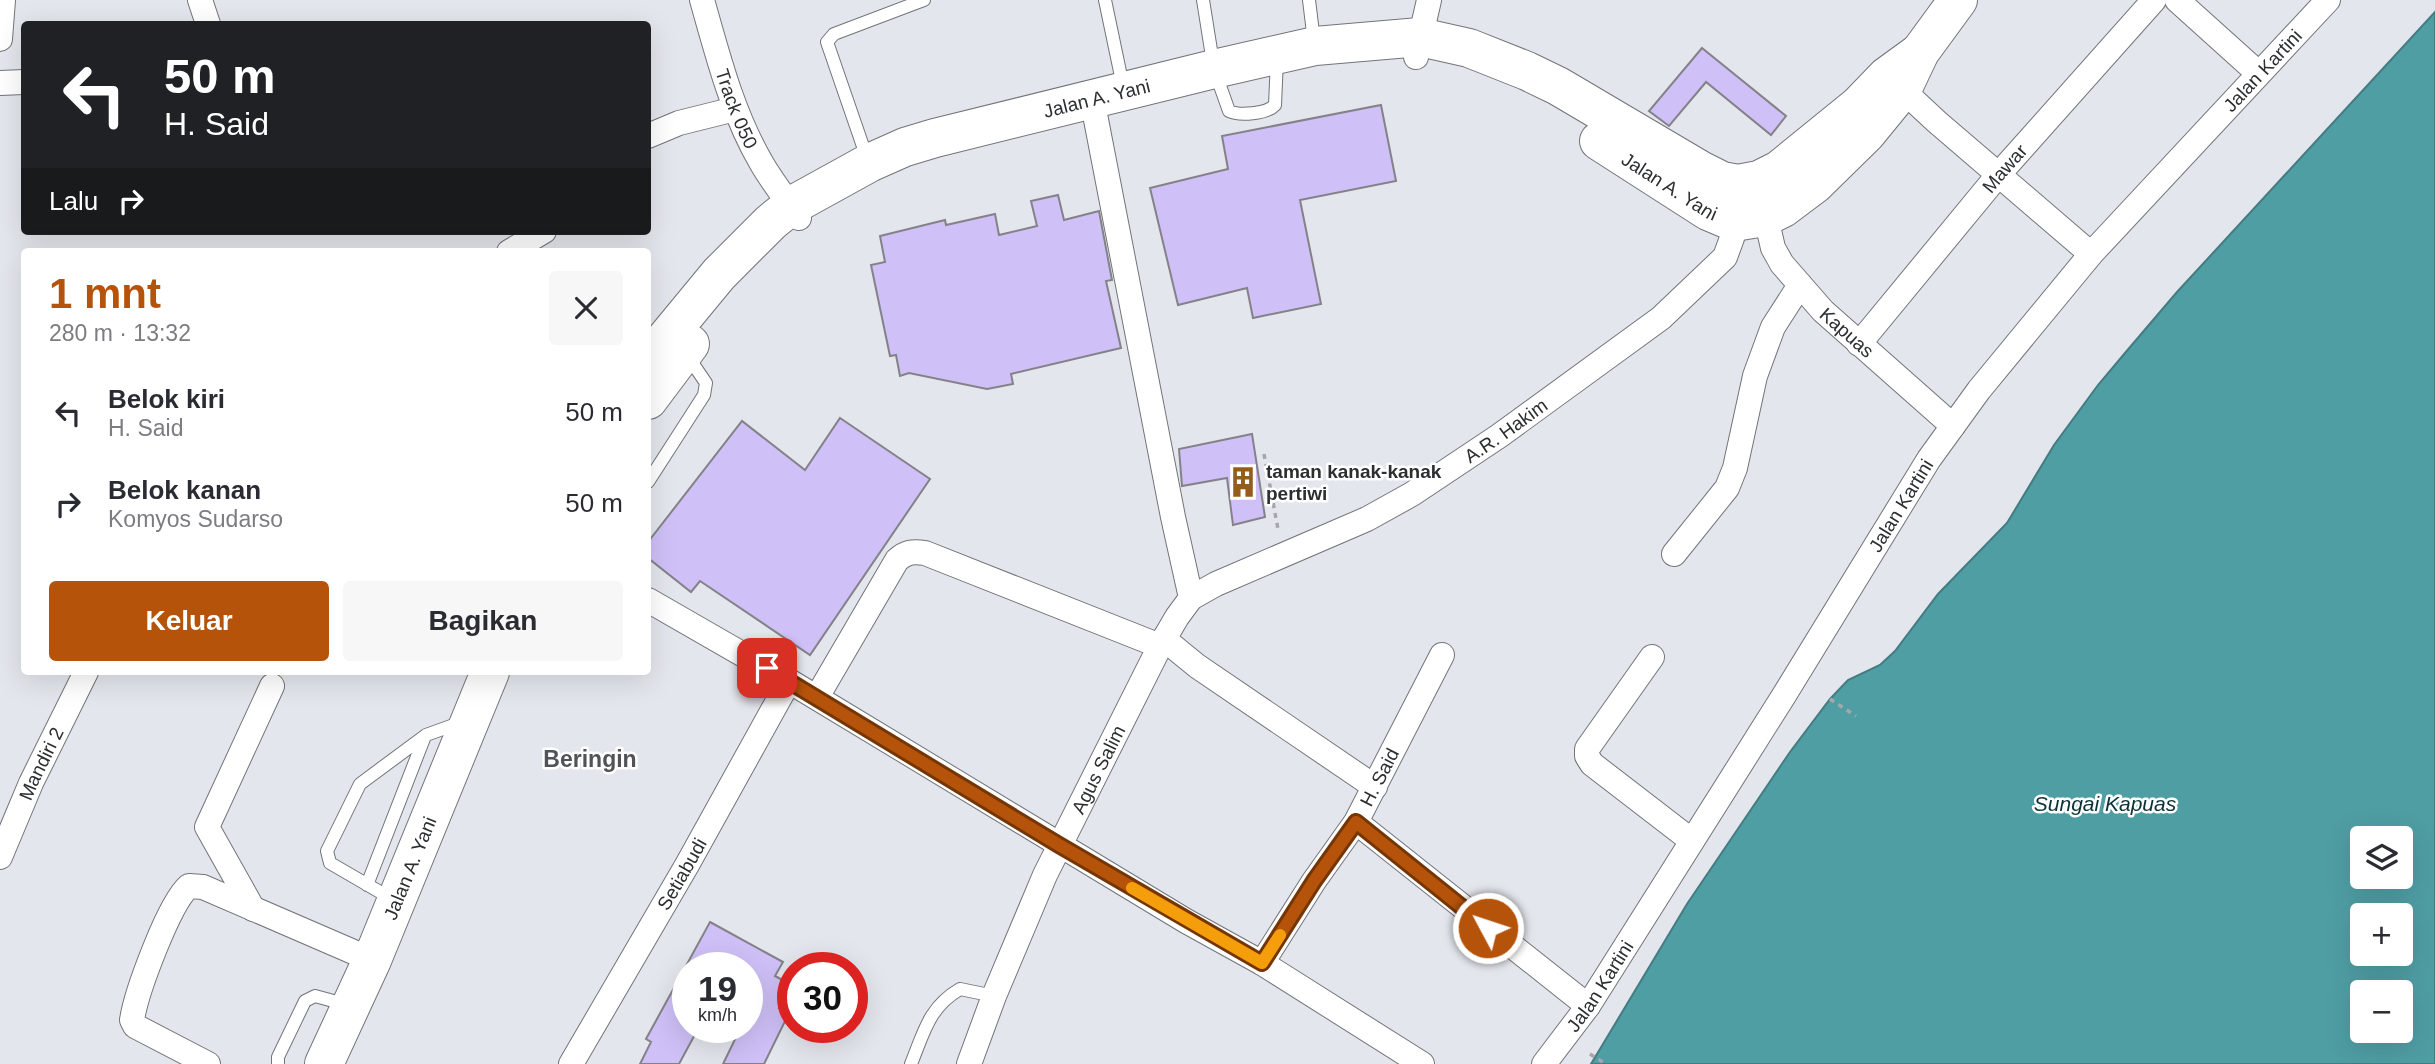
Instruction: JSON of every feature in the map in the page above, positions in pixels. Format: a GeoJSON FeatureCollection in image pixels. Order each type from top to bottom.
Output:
{"type":"FeatureCollection","features":[{"type":"Feature","properties":{"kind":"highway"},"geometry":{"type":"LineString","coordinates":[[1749,220],[1783,208],[1815,184],[1857,143],[1895,83],[1958,0]]}},
{"type":"Feature","properties":{"kind":"highway","name":"Jalan A. Yani"},"geometry":{"type":"LineString","coordinates":[[651,396],[796,213],[833,183],[869,163],[905,147],[935,138],[1315,46],[1369,42],[1469,48],[1558,86],[1702,172],[1723,181],[1749,182]]}},
{"type":"Feature","properties":{"kind":"highway","name":"Jalan A. Yani"},"geometry":{"type":"LineString","coordinates":[[1418,47],[1527,97],[1708,211],[1749,220]]}},
{"type":"Feature","properties":{"kind":"highway"},"geometry":{"type":"LineString","coordinates":[[1749,182],[1779,170],[1859,105],[1895,83]]}},
{"type":"Feature","properties":{"kind":"highway","name":"Jalan A. Yani"},"geometry":{"type":"LineString","coordinates":[[651,356],[719,274],[771,222],[796,213]]}},
{"type":"Feature","properties":{"kind":"highway","name":"Jalan A. Yani"},"geometry":{"type":"LineString","coordinates":[[324,1064],[372,960],[381,893],[470,719],[489,675]]}},
{"type":"Feature","properties":{"kind":"street"},"geometry":{"type":"LineString","coordinates":[[0,39],[3,0]]}},
{"type":"Feature","properties":{"kind":"street"},"geometry":{"type":"LineString","coordinates":[[200,0],[207,21]]}},
{"type":"Feature","properties":{"kind":"street","name":"Track 050"},"geometry":{"type":"LineString","coordinates":[[702,0],[724,79],[736,109],[761,162],[796,213]]}},
{"type":"Feature","properties":{"kind":"street"},"geometry":{"type":"LineString","coordinates":[[1418,47],[1429,0]]}},
{"type":"Feature","properties":{"kind":"street","name":"Mawar"},"geometry":{"type":"LineString","coordinates":[[1859,344],[1998,174],[2154,0]]}},
{"type":"Feature","properties":{"kind":"street"},"geometry":{"type":"LineString","coordinates":[[2177,0],[2258,73]]}},
{"type":"Feature","properties":{"kind":"street","name":"Jalan Kartini"},"geometry":{"type":"LineString","coordinates":[[1545,1064],[1588,1006],[1819,640],[1929,459],[1979,390],[2091,254],[2328,0]]}},
{"type":"Feature","properties":{"kind":"street"},"geometry":{"type":"LineString","coordinates":[[0,83],[21,82]]}},
{"type":"Feature","properties":{"kind":"street"},"geometry":{"type":"LineString","coordinates":[[1895,83],[2091,254]]}},
{"type":"Feature","properties":{"kind":"street"},"geometry":{"type":"LineString","coordinates":[[1108,95],[1173,517],[1191,598]]}},
{"type":"Feature","properties":{"kind":"street"},"geometry":{"type":"LineString","coordinates":[[651,135],[679,123],[736,109]]}},
{"type":"Feature","properties":{"kind":"street","name":"Kapuas"},"geometry":{"type":"LineString","coordinates":[[1749,182],[1749,220],[1773,248],[1782,264],[1823,311],[1953,426]]}},
{"type":"Feature","properties":{"kind":"street","name":"A.R. Hakim"},"geometry":{"type":"LineString","coordinates":[[1191,598],[1216,584],[1367,519],[1451,470],[1590,372],[1661,318],[1725,257],[1732,237],[1749,220]]}},
{"type":"Feature","properties":{"kind":"street"},"geometry":{"type":"LineString","coordinates":[[516,248],[537,235]]}},
{"type":"Feature","properties":{"kind":"street"},"geometry":{"type":"LineString","coordinates":[[1674,554],[1727,488],[1735,468],[1755,376],[1773,327],[1800,285]]}},
{"type":"Feature","properties":{"kind":"street"},"geometry":{"type":"LineString","coordinates":[[817,697],[897,560],[914,551],[1162,642],[1375,787]]}},
{"type":"Feature","properties":{"kind":"street","name":"Agus Salim"},"geometry":{"type":"LineString","coordinates":[[969,1064],[994,996],[1059,845],[1162,642],[1191,598]]}},
{"type":"Feature","properties":{"kind":"street"},"geometry":{"type":"LineString","coordinates":[[651,602],[817,697],[1059,845],[1262,963],[1422,1064]]}},
{"type":"Feature","properties":{"kind":"street","name":"H. Said"},"geometry":{"type":"LineString","coordinates":[[1262,963],[1314,881],[1356,822],[1442,655]]}},
{"type":"Feature","properties":{"kind":"street"},"geometry":{"type":"LineString","coordinates":[[1651,657],[1587,749],[1587,757],[1592,764],[1692,841]]}},
{"type":"Feature","properties":{"kind":"street","name":"Mandiri 2"},"geometry":{"type":"LineString","coordinates":[[0,857],[31,783],[85,675]]}},
{"type":"Feature","properties":{"kind":"street","name":"Setiabudi"},"geometry":{"type":"LineString","coordinates":[[572,1064],[789,681]]}},
{"type":"Feature","properties":{"kind":"street"},"geometry":{"type":"LineString","coordinates":[[253,909],[207,827],[272,686]]}},
{"type":"Feature","properties":{"kind":"street"},"geometry":{"type":"LineString","coordinates":[[1356,822],[1588,1006]]}},
{"type":"Feature","properties":{"kind":"street"},"geometry":{"type":"LineString","coordinates":[[208,1064],[135,1026],[132,1017],[161,934],[182,892],[189,886],[203,887],[372,960]]}},
{"type":"Feature","properties":{"kind":"lane"},"geometry":{"type":"LineString","coordinates":[[869,163],[827,42],[834,34],[893,5],[924,0]]}},
{"type":"Feature","properties":{"kind":"lane"},"geometry":{"type":"LineString","coordinates":[[1105,0],[1108,95]]}},
{"type":"Feature","properties":{"kind":"lane"},"geometry":{"type":"LineString","coordinates":[[1203,0],[1213,69],[1229,111],[1235,114],[1271,110],[1277,100],[1277,54]]}},
{"type":"Feature","properties":{"kind":"lane"},"geometry":{"type":"LineString","coordinates":[[1309,0],[1315,46]]}},
{"type":"Feature","properties":{"kind":"lane"},"geometry":{"type":"LineString","coordinates":[[651,477],[705,395],[706,383],[684,351]]}},
{"type":"Feature","properties":{"kind":"lane"},"geometry":{"type":"LineString","coordinates":[[426,735],[381,893],[330,863],[327,851],[360,784],[426,735],[470,719]]}},
{"type":"Feature","properties":{"kind":"lane"},"geometry":{"type":"LineString","coordinates":[[911,1064],[932,1014],[944,998],[960,989],[994,996]]}},
{"type":"Feature","properties":{"kind":"lane"},"geometry":{"type":"LineString","coordinates":[[278,1064],[278,1057],[309,997],[351,1006]]}},
{"type":"Feature","properties":{"kind":"path"},"geometry":{"type":"LineString","coordinates":[[1264,454],[1278,529]]}},
{"type":"Feature","properties":{"kind":"path"},"geometry":{"type":"LineString","coordinates":[[1830,699],[1856,716]]}},
{"type":"Feature","properties":{"kind":"path"},"geometry":{"type":"LineString","coordinates":[[1590,1054],[1606,1064]]}},
{"type":"Feature","properties":{"kind":"water","name":"Sungai Kapuas"},"geometry":{"type":"Polygon","coordinates":[[[2435,12],[2435,1064],[1591,1064],[1687,904],[1790,752],[1848,680],[1880,665],[1895,651],[1938,594],[2007,523],[2054,445],[2098,385],[2177,292],[2435,12]]]}},
{"type":"Feature","properties":{"kind":"building"},"geometry":{"type":"Polygon","coordinates":[[[1702,48],[1786,116],[1771,135],[1706,82],[1669,126],[1649,111],[1702,48]]]}},
{"type":"Feature","properties":{"kind":"building"},"geometry":{"type":"Polygon","coordinates":[[[1381,105],[1396,181],[1300,200],[1321,304],[1253,318],[1247,288],[1178,305],[1150,188],[1228,169],[1222,136],[1381,105]]]}},
{"type":"Feature","properties":{"kind":"building"},"geometry":{"type":"Polygon","coordinates":[[[1058,195],[1064,220],[1099,211],[1112,280],[1106,281],[1121,348],[1011,374],[1013,384],[987,389],[909,373],[900,376],[896,355],[890,356],[871,265],[885,262],[880,236],[945,220],[946,225],[995,214],[999,235],[1037,226],[1031,201],[1058,195]]]}},
{"type":"Feature","properties":{"kind":"building"},"geometry":{"type":"Polygon","coordinates":[[[840,418],[930,479],[810,655],[700,581],[691,592],[651,560],[651,538],[742,421],[805,470],[840,418]]]}},
{"type":"Feature","properties":{"kind":"building","name":"taman kanak-kanak pertiwi"},"geometry":{"type":"Polygon","coordinates":[[[1252,434],[1265,517],[1233,525],[1227,478],[1182,486],[1179,449],[1252,434]]]}},
{"type":"Feature","properties":{"kind":"building"},"geometry":{"type":"Polygon","coordinates":[[[710,922],[777,959],[777,1037],[764,1064],[723,1064],[733,1043],[763,1043],[763,952],[694,952],[710,922]]]}},
{"type":"Feature","properties":{"kind":"building"},"geometry":{"type":"Polygon","coordinates":[[[672,991],[672,1043],[690,1043],[679,1064],[640,1064],[651,1042],[646,1039],[672,991]]]}},
{"type":"Feature","properties":{"kind":"slow traffic"},"geometry":{"type":"LineString","coordinates":[[1132,888],[1262,963],[1280,935]]}},
{"type":"Feature","properties":{"kind":"place","name":"taman kanak-kanak pertiwi"},"geometry":{"type":"Point","coordinates":[1243,482]}},
{"type":"Feature","properties":{"kind":"district","name":"Beringin"},"geometry":{"type":"Point","coordinates":[590,759]}},
{"type":"Feature","properties":{"kind":"route"},"geometry":{"type":"LineString","coordinates":[[767,668],[1059,845],[1262,963],[1314,881],[1356,822],[1488,928]]}}]}
